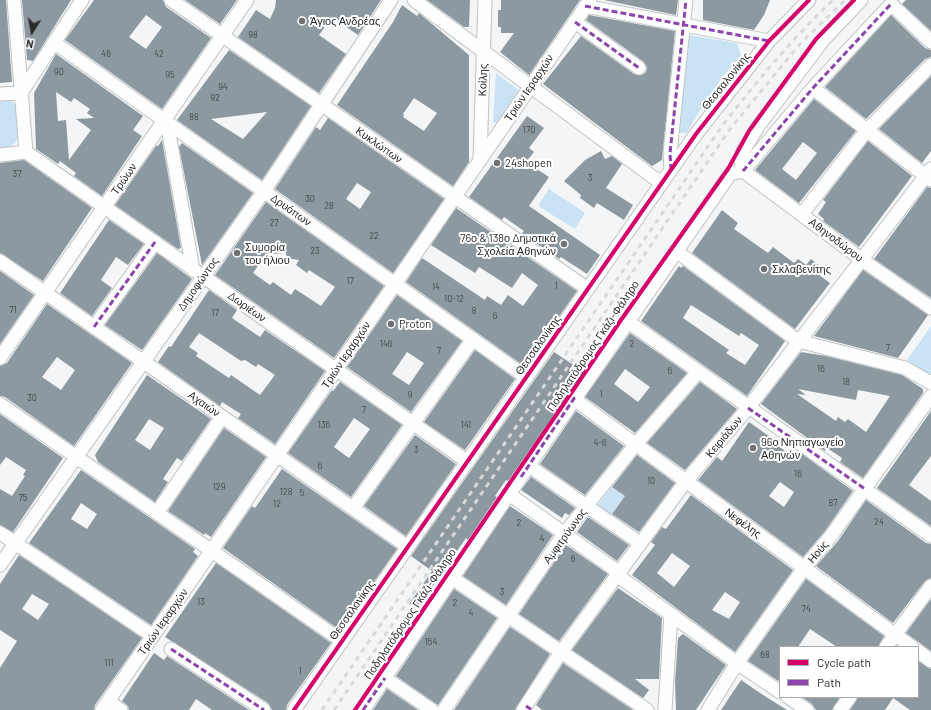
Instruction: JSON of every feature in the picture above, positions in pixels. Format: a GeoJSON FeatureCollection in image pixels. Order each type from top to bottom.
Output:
{"type":"FeatureCollection","features":[{"type":"Feature","properties":{"kind":"street"},"geometry":{"type":"LineString","coordinates":[[0,156],[26,152],[14,0]]}},
{"type":"Feature","properties":{"kind":"street","name":"Κυκλώπων"},"geometry":{"type":"LineString","coordinates":[[171,0],[588,289]]}},
{"type":"Feature","properties":{"kind":"street","name":"Τρώων"},"geometry":{"type":"LineString","coordinates":[[0,358],[104,207],[166,121],[247,0]]}},
{"type":"Feature","properties":{"kind":"street","name":"Δημοφώντος"},"geometry":{"type":"LineString","coordinates":[[0,565],[144,362],[198,273],[264,191],[391,0]]}},
{"type":"Feature","properties":{"kind":"street"},"geometry":{"type":"LineString","coordinates":[[414,0],[662,183]]}},
{"type":"Feature","properties":{"kind":"street","name":"Κοίλης"},"geometry":{"type":"LineString","coordinates":[[480,160],[485,0]]}},
{"type":"Feature","properties":{"kind":"street"},"geometry":{"type":"LineString","coordinates":[[671,170],[670,152],[686,0]]}},
{"type":"Feature","properties":{"kind":"street"},"geometry":{"type":"LineString","coordinates":[[792,17],[797,0]]}},
{"type":"Feature","properties":{"kind":"street","name":"Θεσσαλονίκης"},"geometry":{"type":"LineString","coordinates":[[294,710],[696,134],[770,41],[809,0]]}},
{"type":"Feature","properties":{"kind":"street"},"geometry":{"type":"LineString","coordinates":[[743,171],[741,159],[751,136],[824,39],[861,0]]}},
{"type":"Feature","properties":{"kind":"street"},"geometry":{"type":"LineString","coordinates":[[363,710],[627,321],[730,174],[743,171],[813,88],[891,2],[931,42]]}},
{"type":"Feature","properties":{"kind":"street"},"geometry":{"type":"LineString","coordinates":[[21,93],[55,42],[78,3]]}},
{"type":"Feature","properties":{"kind":"street"},"geometry":{"type":"LineString","coordinates":[[588,3],[684,26],[770,41]]}},
{"type":"Feature","properties":{"kind":"street","name":"Τριών Ιεραρχών"},"geometry":{"type":"LineString","coordinates":[[105,706],[588,3]]}},
{"type":"Feature","properties":{"kind":"street"},"geometry":{"type":"LineString","coordinates":[[575,22],[638,68]]}},
{"type":"Feature","properties":{"kind":"street","name":"Δρυόπων"},"geometry":{"type":"LineString","coordinates":[[55,42],[526,377]]}},
{"type":"Feature","properties":{"kind":"street"},"geometry":{"type":"LineString","coordinates":[[802,214],[867,130],[931,65]]}},
{"type":"Feature","properties":{"kind":"street"},"geometry":{"type":"LineString","coordinates":[[813,88],[867,130],[929,174]]}},
{"type":"Feature","properties":{"kind":"street"},"geometry":{"type":"LineString","coordinates":[[0,94],[21,93]]}},
{"type":"Feature","properties":{"kind":"street"},"geometry":{"type":"LineString","coordinates":[[166,121],[198,273]]}},
{"type":"Feature","properties":{"kind":"street","name":"Δωριέων"},"geometry":{"type":"LineString","coordinates":[[26,152],[468,462]]}},
{"type":"Feature","properties":{"kind":"street","name":"Αθηνοδώρου"},"geometry":{"type":"LineString","coordinates":[[743,171],[861,259],[931,308]]}},
{"type":"Feature","properties":{"kind":"street","name":"Κειριάδων"},"geometry":{"type":"LineString","coordinates":[[527,709],[561,652],[686,481],[748,408],[861,259],[929,174]]}},
{"type":"Feature","properties":{"kind":"street"},"geometry":{"type":"LineString","coordinates":[[94,327],[155,242]]}},
{"type":"Feature","properties":{"kind":"street"},"geometry":{"type":"LineString","coordinates":[[676,251],[798,341],[905,368],[931,383]]}},
{"type":"Feature","properties":{"kind":"street","name":"Αχαιών"},"geometry":{"type":"LineString","coordinates":[[0,261],[408,547]]}},
{"type":"Feature","properties":{"kind":"street"},"geometry":{"type":"LineString","coordinates":[[627,321],[931,536]]}},
{"type":"Feature","properties":{"kind":"street"},"geometry":{"type":"LineString","coordinates":[[353,508],[473,339]]}},
{"type":"Feature","properties":{"kind":"street","name":"Αμφιτρύωνος"},"geometry":{"type":"LineString","coordinates":[[444,710],[564,534],[636,444],[698,372]]}},
{"type":"Feature","properties":{"kind":"street","name":"Ηούς"},"geometry":{"type":"LineString","coordinates":[[708,710],[737,664],[804,568],[831,536],[931,396]]}},
{"type":"Feature","properties":{"kind":"street","name":"Νεφέλης"},"geometry":{"type":"LineString","coordinates":[[574,399],[911,646]]}},
{"type":"Feature","properties":{"kind":"street"},"geometry":{"type":"LineString","coordinates":[[0,404],[342,641]]}},
{"type":"Feature","properties":{"kind":"street"},"geometry":{"type":"LineString","coordinates":[[157,513],[222,417]]}},
{"type":"Feature","properties":{"kind":"street"},"geometry":{"type":"LineString","coordinates":[[529,466],[640,543]]}},
{"type":"Feature","properties":{"kind":"street"},"geometry":{"type":"LineString","coordinates":[[509,494],[614,570],[617,575],[737,664],[779,691]]}},
{"type":"Feature","properties":{"kind":"street"},"geometry":{"type":"LineString","coordinates":[[0,533],[153,636]]}},
{"type":"Feature","properties":{"kind":"street"},"geometry":{"type":"LineString","coordinates":[[452,578],[647,710]]}},
{"type":"Feature","properties":{"kind":"street"},"geometry":{"type":"LineString","coordinates":[[887,646],[931,586]]}},
{"type":"Feature","properties":{"kind":"street"},"geometry":{"type":"LineString","coordinates":[[665,710],[671,614]]}},
{"type":"Feature","properties":{"kind":"street"},"geometry":{"type":"LineString","coordinates":[[171,649],[264,710]]}},
{"type":"Feature","properties":{"kind":"street"},"geometry":{"type":"LineString","coordinates":[[919,652],[931,661]]}},
{"type":"Feature","properties":{"kind":"street"},"geometry":{"type":"LineString","coordinates":[[385,678],[432,710]]}},
{"type":"Feature","properties":{"kind":"street"},"geometry":{"type":"LineString","coordinates":[[789,698],[807,710]]}},
{"type":"Feature","properties":{"kind":"street"},"geometry":{"type":"LineString","coordinates":[[840,710],[849,698]]}},
{"type":"Feature","properties":{"kind":"street"},"geometry":{"type":"LineString","coordinates":[[105,706],[121,710]]}},
{"type":"Feature","properties":{"kind":"shaded area"},"geometry":{"type":"Polygon","coordinates":[[[688,35],[737,43],[741,55],[712,92],[687,133],[674,132],[688,35]]]}},
{"type":"Feature","properties":{"kind":"shaded area"},"geometry":{"type":"Polygon","coordinates":[[[496,73],[520,91],[498,124],[493,122],[496,73]]]}},
{"type":"Feature","properties":{"kind":"shaded area"},"geometry":{"type":"Polygon","coordinates":[[[10,99],[18,108],[18,139],[11,147],[0,148],[0,100],[10,99]]]}},
{"type":"Feature","properties":{"kind":"shaded area"},"geometry":{"type":"Polygon","coordinates":[[[549,189],[585,213],[575,229],[538,206],[549,189]]]}},
{"type":"Feature","properties":{"kind":"shaded area"},"geometry":{"type":"Polygon","coordinates":[[[931,326],[931,377],[907,360],[931,326]]]}},
{"type":"Feature","properties":{"kind":"shaded area"},"geometry":{"type":"Polygon","coordinates":[[[612,487],[625,496],[611,515],[598,505],[612,487]]]}},
{"type":"Feature","properties":{"kind":"building"},"geometry":{"type":"Polygon","coordinates":[[[0,0],[6,0],[12,82],[0,83],[0,0]]]}},
{"type":"Feature","properties":{"kind":"building"},"geometry":{"type":"Polygon","coordinates":[[[22,0],[71,0],[33,61],[27,60],[22,0]]]}},
{"type":"Feature","properties":{"kind":"building"},"geometry":{"type":"Polygon","coordinates":[[[94,0],[163,0],[166,7],[211,38],[162,109],[65,40],[94,0]],[[146,15],[129,37],[146,49],[162,27],[146,15]]]}},
{"type":"Feature","properties":{"kind":"building"},"geometry":{"type":"Polygon","coordinates":[[[185,0],[237,0],[220,24],[185,0]]]}},
{"type":"Feature","properties":{"kind":"building"},"geometry":{"type":"Polygon","coordinates":[[[276,0],[381,0],[358,35],[332,17],[319,35],[346,54],[319,93],[238,37],[256,10],[270,19],[275,8],[276,0]]]}},
{"type":"Feature","properties":{"kind":"building"},"geometry":{"type":"Polygon","coordinates":[[[427,0],[470,0],[469,27],[464,27],[427,0]]]}},
{"type":"Feature","properties":{"kind":"building"},"geometry":{"type":"Polygon","coordinates":[[[501,0],[580,0],[529,75],[500,52],[514,33],[501,33],[501,27],[498,27],[498,10],[501,10],[501,0]]]}},
{"type":"Feature","properties":{"kind":"building"},"geometry":{"type":"Polygon","coordinates":[[[604,0],[678,0],[676,15],[604,0]]]}},
{"type":"Feature","properties":{"kind":"building"},"geometry":{"type":"Polygon","coordinates":[[[703,0],[770,0],[764,15],[754,30],[703,20],[703,0]]]}},
{"type":"Feature","properties":{"kind":"building"},"geometry":{"type":"Polygon","coordinates":[[[906,0],[931,0],[931,31],[902,4],[906,0]]]}},
{"type":"Feature","properties":{"kind":"building"},"geometry":{"type":"Polygon","coordinates":[[[402,5],[417,16],[419,13],[469,55],[469,162],[453,186],[337,105],[393,22],[402,5]],[[414,98],[403,114],[403,117],[424,131],[437,113],[414,98]]]}},
{"type":"Feature","properties":{"kind":"building"},"geometry":{"type":"Polygon","coordinates":[[[589,15],[675,31],[662,160],[652,166],[543,84],[581,36],[634,74],[642,75],[646,72],[647,68],[644,62],[586,20],[589,15]]]}},
{"type":"Feature","properties":{"kind":"building"},"geometry":{"type":"Polygon","coordinates":[[[891,15],[925,48],[931,50],[931,57],[925,59],[866,119],[825,87],[891,15]]]}},
{"type":"Feature","properties":{"kind":"building"},"geometry":{"type":"Polygon","coordinates":[[[229,50],[311,106],[262,180],[177,120],[229,50]],[[267,112],[211,119],[243,139],[267,112]]]}},
{"type":"Feature","properties":{"kind":"building"},"geometry":{"type":"Polygon","coordinates":[[[56,54],[143,116],[133,130],[142,136],[102,196],[74,176],[76,173],[60,161],[58,164],[36,149],[34,93],[56,54]],[[56,92],[58,121],[66,120],[69,160],[91,130],[76,119],[94,118],[87,113],[90,109],[74,98],[71,102],[56,92]]]}},
{"type":"Feature","properties":{"kind":"building"},"geometry":{"type":"Polygon","coordinates":[[[931,76],[931,151],[922,163],[879,129],[931,76]]]}},
{"type":"Feature","properties":{"kind":"building"},"geometry":{"type":"Polygon","coordinates":[[[814,99],[856,131],[799,203],[755,170],[814,99]],[[803,142],[782,169],[796,180],[817,153],[803,142]]]}},
{"type":"Feature","properties":{"kind":"building"},"geometry":{"type":"Polygon","coordinates":[[[527,116],[544,128],[529,148],[534,152],[526,162],[549,177],[529,206],[600,255],[587,274],[561,257],[559,259],[522,233],[524,231],[504,217],[502,220],[469,197],[527,116]]]}},
{"type":"Feature","properties":{"kind":"building"},"geometry":{"type":"Polygon","coordinates":[[[328,118],[444,199],[393,273],[275,189],[316,127],[320,130],[328,118]],[[357,183],[346,199],[360,209],[371,192],[357,183]]]}},
{"type":"Feature","properties":{"kind":"building"},"geometry":{"type":"Polygon","coordinates":[[[162,140],[181,248],[178,249],[115,205],[156,146],[158,146],[162,140]]]}},
{"type":"Feature","properties":{"kind":"building"},"geometry":{"type":"Polygon","coordinates":[[[868,141],[912,176],[859,247],[823,221],[824,219],[818,214],[826,202],[823,200],[868,141]]]}},
{"type":"Feature","properties":{"kind":"building"},"geometry":{"type":"Polygon","coordinates":[[[182,143],[253,193],[202,265],[179,147],[182,143]]]}},
{"type":"Feature","properties":{"kind":"building"},"geometry":{"type":"Polygon","coordinates":[[[601,151],[605,159],[612,156],[622,164],[606,188],[633,205],[624,220],[597,203],[594,208],[580,198],[581,195],[564,181],[585,160],[601,151]]]}},
{"type":"Feature","properties":{"kind":"building"},"geometry":{"type":"Polygon","coordinates":[[[24,160],[92,208],[43,281],[0,253],[0,163],[24,160]]]}},
{"type":"Feature","properties":{"kind":"building"},"geometry":{"type":"Polygon","coordinates":[[[927,187],[931,188],[931,298],[874,259],[927,187]]]}},
{"type":"Feature","properties":{"kind":"building"},"geometry":{"type":"Polygon","coordinates":[[[266,202],[384,286],[334,358],[215,275],[266,202]],[[286,253],[266,254],[253,273],[270,285],[273,282],[291,295],[295,289],[321,306],[335,287],[309,270],[307,273],[296,265],[299,260],[287,258],[286,253]]]}},
{"type":"Feature","properties":{"kind":"building"},"geometry":{"type":"Polygon","coordinates":[[[456,208],[577,291],[524,366],[406,282],[422,258],[485,300],[487,296],[501,305],[508,295],[523,306],[538,285],[522,273],[512,288],[479,267],[475,273],[431,245],[456,208]]]}},
{"type":"Feature","properties":{"kind":"building","name":"Σκλαβενίτης"},"geometry":{"type":"Polygon","coordinates":[[[722,210],[738,223],[734,229],[768,253],[773,247],[794,263],[798,259],[806,265],[811,259],[820,266],[815,272],[830,283],[795,329],[692,253],[722,210]]]}},
{"type":"Feature","properties":{"kind":"building"},"geometry":{"type":"Polygon","coordinates":[[[109,220],[144,244],[128,265],[116,257],[101,280],[112,288],[92,316],[60,293],[109,220]]]}},
{"type":"Feature","properties":{"kind":"building"},"geometry":{"type":"Polygon","coordinates":[[[157,253],[192,279],[142,350],[105,325],[157,253]]]}},
{"type":"Feature","properties":{"kind":"building"},"geometry":{"type":"Polygon","coordinates":[[[679,266],[681,268],[683,266],[785,341],[747,396],[641,321],[679,266]],[[691,305],[683,318],[729,350],[726,353],[745,365],[759,345],[741,333],[739,336],[691,305]]]}},
{"type":"Feature","properties":{"kind":"building"},"geometry":{"type":"Polygon","coordinates":[[[863,270],[928,315],[898,358],[814,336],[863,270]]]}},
{"type":"Feature","properties":{"kind":"building"},"geometry":{"type":"Polygon","coordinates":[[[0,271],[34,295],[0,344],[0,271]]]}},
{"type":"Feature","properties":{"kind":"building"},"geometry":{"type":"Polygon","coordinates":[[[209,290],[237,310],[232,318],[260,337],[265,330],[325,371],[275,444],[238,418],[241,414],[222,402],[220,406],[158,362],[169,346],[171,347],[209,290]],[[199,333],[189,347],[198,353],[196,356],[229,378],[231,375],[260,395],[275,375],[258,364],[256,367],[245,360],[241,361],[199,333]]]}},
{"type":"Feature","properties":{"kind":"building"},"geometry":{"type":"Polygon","coordinates":[[[397,295],[462,341],[411,412],[347,367],[397,295]],[[407,352],[392,374],[409,385],[424,363],[407,352]]]}},
{"type":"Feature","properties":{"kind":"building"},"geometry":{"type":"Polygon","coordinates":[[[47,304],[132,363],[74,446],[5,397],[0,396],[0,366],[7,363],[47,304]],[[57,357],[42,377],[61,390],[75,370],[57,357]]]}},
{"type":"Feature","properties":{"kind":"building"},"geometry":{"type":"Polygon","coordinates":[[[630,333],[687,373],[635,433],[585,397],[630,333]],[[625,369],[614,384],[638,402],[650,387],[625,369]]]}},
{"type":"Feature","properties":{"kind":"building"},"geometry":{"type":"Polygon","coordinates":[[[475,350],[515,379],[465,450],[424,422],[475,350]]]}},
{"type":"Feature","properties":{"kind":"building"},"geometry":{"type":"Polygon","coordinates":[[[554,352],[584,372],[508,481],[506,480],[495,496],[497,497],[468,540],[466,538],[417,609],[409,604],[432,571],[411,556],[554,352]]]}},
{"type":"Feature","properties":{"kind":"building"},"geometry":{"type":"Polygon","coordinates":[[[801,352],[826,356],[902,375],[923,389],[923,393],[863,478],[840,462],[842,458],[827,448],[825,451],[761,404],[801,352]],[[798,389],[806,395],[797,394],[836,421],[838,417],[845,422],[848,419],[866,432],[890,396],[858,390],[856,400],[798,389]]]}},
{"type":"Feature","properties":{"kind":"building"},"geometry":{"type":"Polygon","coordinates":[[[147,375],[211,419],[182,461],[177,458],[163,479],[168,482],[155,502],[98,462],[95,455],[147,375]],[[149,419],[135,440],[150,450],[164,428],[149,419]]]}},
{"type":"Feature","properties":{"kind":"building"},"geometry":{"type":"Polygon","coordinates":[[[340,382],[402,425],[351,497],[288,453],[332,390],[333,391],[340,382]],[[354,418],[334,447],[349,458],[370,429],[354,418]]]}},
{"type":"Feature","properties":{"kind":"building"},"geometry":{"type":"Polygon","coordinates":[[[700,382],[737,409],[685,470],[647,443],[700,382]]]}},
{"type":"Feature","properties":{"kind":"building"},"geometry":{"type":"Polygon","coordinates":[[[576,411],[624,446],[585,495],[540,464],[576,411]]]}},
{"type":"Feature","properties":{"kind":"building"},"geometry":{"type":"Polygon","coordinates":[[[931,411],[931,456],[909,485],[931,501],[931,526],[877,488],[931,411]]]}},
{"type":"Feature","properties":{"kind":"building"},"geometry":{"type":"Polygon","coordinates":[[[0,414],[63,458],[13,532],[0,525],[0,489],[12,496],[25,476],[23,475],[26,470],[6,457],[0,465],[0,414]]]}},
{"type":"Feature","properties":{"kind":"building"},"geometry":{"type":"Polygon","coordinates":[[[749,422],[773,439],[771,441],[798,460],[802,454],[853,491],[825,531],[803,557],[698,480],[717,457],[722,461],[749,422]],[[780,482],[769,496],[784,507],[794,492],[780,482]]]}},
{"type":"Feature","properties":{"kind":"building"},"geometry":{"type":"Polygon","coordinates":[[[224,428],[266,457],[211,537],[205,533],[204,535],[168,511],[224,428]]]}},
{"type":"Feature","properties":{"kind":"building"},"geometry":{"type":"Polygon","coordinates":[[[415,435],[456,464],[406,536],[364,506],[415,435]]]}},
{"type":"Feature","properties":{"kind":"building"},"geometry":{"type":"Polygon","coordinates":[[[637,455],[675,483],[639,532],[612,514],[625,496],[612,487],[637,455]]]}},
{"type":"Feature","properties":{"kind":"building"},"geometry":{"type":"Polygon","coordinates":[[[282,469],[397,549],[340,630],[223,548],[252,506],[255,508],[282,469]]]}},
{"type":"Feature","properties":{"kind":"building"},"geometry":{"type":"Polygon","coordinates":[[[81,470],[195,549],[193,552],[198,556],[151,625],[29,543],[81,470]],[[81,503],[71,519],[87,529],[97,514],[81,503]]]}},
{"type":"Feature","properties":{"kind":"building"},"geometry":{"type":"Polygon","coordinates":[[[531,477],[575,508],[569,515],[565,513],[562,518],[521,490],[531,477]]]}},
{"type":"Feature","properties":{"kind":"building"},"geometry":{"type":"Polygon","coordinates":[[[691,495],[793,570],[735,652],[632,575],[655,545],[651,542],[662,527],[666,529],[691,495]],[[672,553],[657,573],[674,587],[690,566],[672,553]],[[725,592],[712,610],[729,619],[740,602],[725,592]]]}},
{"type":"Feature","properties":{"kind":"building"},"geometry":{"type":"Polygon","coordinates":[[[866,500],[926,543],[931,544],[931,578],[925,581],[893,623],[816,566],[838,541],[866,500]]]}},
{"type":"Feature","properties":{"kind":"building"},"geometry":{"type":"Polygon","coordinates":[[[510,506],[553,535],[506,605],[463,576],[510,506]]]}},
{"type":"Feature","properties":{"kind":"building"},"geometry":{"type":"Polygon","coordinates":[[[588,517],[629,545],[617,561],[577,532],[588,517]]]}},
{"type":"Feature","properties":{"kind":"building"},"geometry":{"type":"Polygon","coordinates":[[[566,545],[608,574],[559,641],[519,614],[566,545]]]}},
{"type":"Feature","properties":{"kind":"building"},"geometry":{"type":"Polygon","coordinates":[[[19,555],[142,638],[95,705],[94,710],[0,710],[0,668],[17,641],[0,630],[0,584],[19,555]],[[32,594],[22,609],[38,620],[49,604],[32,594]]]}},
{"type":"Feature","properties":{"kind":"building"},"geometry":{"type":"Polygon","coordinates":[[[216,563],[331,643],[287,705],[286,710],[272,710],[268,703],[165,637],[216,563]]]}},
{"type":"Feature","properties":{"kind":"building"},"geometry":{"type":"Polygon","coordinates":[[[806,579],[884,636],[879,646],[836,646],[810,629],[799,646],[779,646],[779,681],[748,661],[806,579]]]}},
{"type":"Feature","properties":{"kind":"building"},"geometry":{"type":"Polygon","coordinates":[[[618,588],[662,618],[659,679],[635,679],[649,690],[643,698],[572,650],[618,588]]]}},
{"type":"Feature","properties":{"kind":"building"},"geometry":{"type":"Polygon","coordinates":[[[454,589],[497,618],[438,705],[396,676],[454,589]]]}},
{"type":"Feature","properties":{"kind":"building"},"geometry":{"type":"Polygon","coordinates":[[[931,599],[931,651],[906,633],[931,599]]]}},
{"type":"Feature","properties":{"kind":"building"},"geometry":{"type":"Polygon","coordinates":[[[510,627],[550,654],[515,710],[454,710],[510,627]]]}},
{"type":"Feature","properties":{"kind":"building"},"geometry":{"type":"Polygon","coordinates":[[[683,634],[726,665],[696,710],[676,710],[675,682],[678,638],[683,634]]]}},
{"type":"Feature","properties":{"kind":"building"},"geometry":{"type":"Polygon","coordinates":[[[154,653],[164,660],[167,656],[249,710],[212,710],[196,699],[189,710],[129,710],[128,706],[122,701],[154,653]]]}},
{"type":"Feature","properties":{"kind":"building"},"geometry":{"type":"Polygon","coordinates":[[[919,662],[931,669],[931,710],[910,710],[893,698],[919,698],[919,662]]]}},
{"type":"Feature","properties":{"kind":"building"},"geometry":{"type":"Polygon","coordinates":[[[563,663],[633,710],[542,710],[536,705],[563,663]]]}},
{"type":"Feature","properties":{"kind":"building"},"geometry":{"type":"Polygon","coordinates":[[[741,680],[763,695],[787,710],[721,710],[741,680]]]}},
{"type":"Feature","properties":{"kind":"building"},"geometry":{"type":"Polygon","coordinates":[[[387,689],[418,710],[373,710],[387,689]]]}},
{"type":"Feature","properties":{"kind":"building"},"geometry":{"type":"Polygon","coordinates":[[[803,698],[839,698],[832,710],[816,710],[812,704],[803,698]]]}},
{"type":"Feature","properties":{"kind":"building"},"geometry":{"type":"Polygon","coordinates":[[[857,698],[893,698],[885,710],[850,710],[857,698]]]}},
{"type":"Feature","properties":{"kind":"railway"},"geometry":{"type":"LineString","coordinates":[[322,710],[722,126],[775,61],[833,0]]}},
{"type":"Feature","properties":{"kind":"railway"},"geometry":{"type":"LineString","coordinates":[[334,710],[730,129],[800,44],[845,0]]}},
{"type":"Feature","properties":{"kind":"marked path"},"geometry":{"type":"LineString","coordinates":[[671,170],[670,153],[686,0]]}},
{"type":"Feature","properties":{"kind":"marked path"},"geometry":{"type":"LineString","coordinates":[[743,171],[813,88],[891,4]]}},
{"type":"Feature","properties":{"kind":"marked path"},"geometry":{"type":"LineString","coordinates":[[585,6],[769,41]]}},
{"type":"Feature","properties":{"kind":"marked path"},"geometry":{"type":"LineString","coordinates":[[575,22],[639,68]]}},
{"type":"Feature","properties":{"kind":"marked path"},"geometry":{"type":"LineString","coordinates":[[94,327],[155,242]]}},
{"type":"Feature","properties":{"kind":"marked path"},"geometry":{"type":"LineString","coordinates":[[521,477],[575,397]]}},
{"type":"Feature","properties":{"kind":"marked path"},"geometry":{"type":"LineString","coordinates":[[748,408],[865,489]]}},
{"type":"Feature","properties":{"kind":"marked path"},"geometry":{"type":"LineString","coordinates":[[171,649],[264,710]]}},
{"type":"Feature","properties":{"kind":"marked path"},"geometry":{"type":"LineString","coordinates":[[363,710],[385,678]]}},
{"type":"Feature","properties":{"kind":"marked path"},"geometry":{"type":"LineString","coordinates":[[526,706],[532,710]]}},
{"type":"Feature","properties":{"kind":"cycle path"},"geometry":{"type":"LineString","coordinates":[[294,710],[696,134],[769,41],[809,0]]}},
{"type":"Feature","properties":{"kind":"cycle path","name":"Ποδηλατόδρομος Γκάζι-Φάληρο"},"geometry":{"type":"LineString","coordinates":[[355,710],[621,320],[728,169],[749,131],[816,39],[854,0]]}},
{"type":"Feature","properties":{"kind":"place","name":"Άγιος Ανδρέας"},"geometry":{"type":"Point","coordinates":[302,21]}},
{"type":"Feature","properties":{"kind":"place","name":"24shopen"},"geometry":{"type":"Point","coordinates":[497,163]}},
{"type":"Feature","properties":{"kind":"place","name":"76ο & 138ο Δημοτικά Σχολεία Αθηνών"},"geometry":{"type":"Point","coordinates":[564,244]}},
{"type":"Feature","properties":{"kind":"place","name":"Συμορία του ήλιου"},"geometry":{"type":"Point","coordinates":[237,253]}},
{"type":"Feature","properties":{"kind":"place","name":"Σκλαβενίτης"},"geometry":{"type":"Point","coordinates":[764,269]}},
{"type":"Feature","properties":{"kind":"place","name":"Proton"},"geometry":{"type":"Point","coordinates":[391,324]}},
{"type":"Feature","properties":{"kind":"place","name":"96ο Νηπιαγωγείο Αθηνών"},"geometry":{"type":"Point","coordinates":[753,448]}}]}
